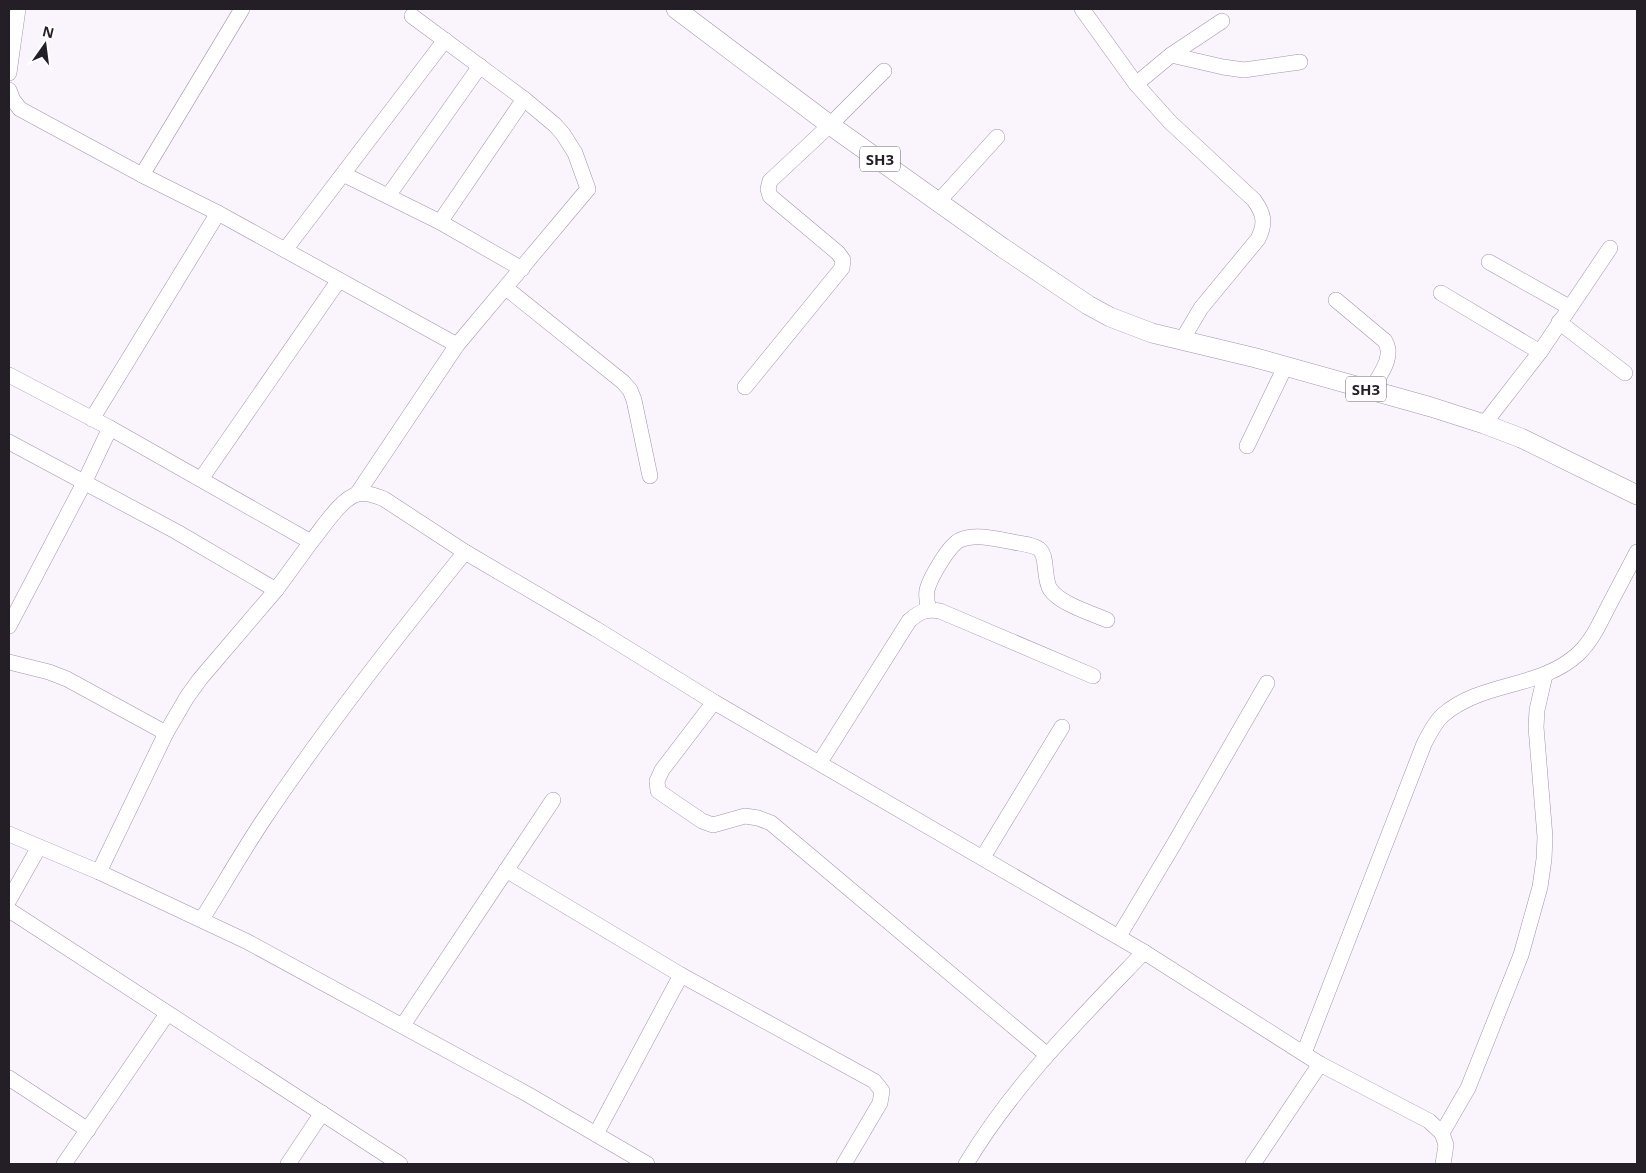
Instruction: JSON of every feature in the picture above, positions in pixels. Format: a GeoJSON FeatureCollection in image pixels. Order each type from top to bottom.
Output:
{"type":"FeatureCollection","features":[{"type":"Feature","properties":{"kind":"main road","name":"SH3"},"geometry":{"type":"LineString","coordinates":[[676,9],[830,125],[1003,248],[1088,305],[1152,332],[1285,366],[1432,407],[1484,424],[1521,438],[1637,495]]}},
{"type":"Feature","properties":{"kind":"street"},"geometry":{"type":"LineString","coordinates":[[9,73],[18,9]]}},
{"type":"Feature","properties":{"kind":"street"},"geometry":{"type":"LineString","coordinates":[[142,175],[242,9]]}},
{"type":"Feature","properties":{"kind":"street"},"geometry":{"type":"LineString","coordinates":[[1082,9],[1136,84],[1170,122],[1254,200],[1261,210],[1262,230],[1258,239],[1201,308],[1182,340]]}},
{"type":"Feature","properties":{"kind":"street"},"geometry":{"type":"LineString","coordinates":[[99,872],[166,733],[187,696],[276,590],[342,504],[357,494],[457,345],[522,270],[588,189],[575,153],[563,134],[524,98],[412,16]]}},
{"type":"Feature","properties":{"kind":"street"},"geometry":{"type":"LineString","coordinates":[[1136,84],[1171,55],[1222,21]]}},
{"type":"Feature","properties":{"kind":"street"},"geometry":{"type":"LineString","coordinates":[[285,250],[445,40]]}},
{"type":"Feature","properties":{"kind":"street"},"geometry":{"type":"LineString","coordinates":[[1171,55],[1244,70],[1300,62]]}},
{"type":"Feature","properties":{"kind":"street"},"geometry":{"type":"LineString","coordinates":[[388,196],[480,66]]}},
{"type":"Feature","properties":{"kind":"street"},"geometry":{"type":"LineString","coordinates":[[745,387],[842,268],[843,260],[838,253],[770,196],[768,189],[770,181],[884,71]]}},
{"type":"Feature","properties":{"kind":"street"},"geometry":{"type":"LineString","coordinates":[[9,90],[13,100],[20,109],[142,175],[218,213],[457,345]]}},
{"type":"Feature","properties":{"kind":"street"},"geometry":{"type":"LineString","coordinates":[[440,222],[524,98]]}},
{"type":"Feature","properties":{"kind":"street"},"geometry":{"type":"LineString","coordinates":[[939,201],[996,136]]}},
{"type":"Feature","properties":{"kind":"street"},"geometry":{"type":"LineString","coordinates":[[344,174],[440,222],[522,270]]}},
{"type":"Feature","properties":{"kind":"street"},"geometry":{"type":"LineString","coordinates":[[92,418],[218,213]]}},
{"type":"Feature","properties":{"kind":"street"},"geometry":{"type":"LineString","coordinates":[[1484,424],[1540,352],[1610,248]]}},
{"type":"Feature","properties":{"kind":"street"},"geometry":{"type":"LineString","coordinates":[[1489,262],[1569,307]]}},
{"type":"Feature","properties":{"kind":"street"},"geometry":{"type":"LineString","coordinates":[[201,479],[339,280]]}},
{"type":"Feature","properties":{"kind":"street"},"geometry":{"type":"LineString","coordinates":[[506,288],[623,382],[630,390],[634,400],[650,476]]}},
{"type":"Feature","properties":{"kind":"street"},"geometry":{"type":"LineString","coordinates":[[1441,293],[1540,352]]}},
{"type":"Feature","properties":{"kind":"street"},"geometry":{"type":"LineString","coordinates":[[1336,300],[1385,341],[1388,346],[1387,360],[1371,390]]}},
{"type":"Feature","properties":{"kind":"street"},"geometry":{"type":"LineString","coordinates":[[1559,322],[1625,373]]}},
{"type":"Feature","properties":{"kind":"street"},"geometry":{"type":"LineString","coordinates":[[1247,446],[1285,366]]}},
{"type":"Feature","properties":{"kind":"street"},"geometry":{"type":"LineString","coordinates":[[9,375],[92,418],[311,542]]}},
{"type":"Feature","properties":{"kind":"street"},"geometry":{"type":"LineString","coordinates":[[9,626],[84,484],[110,428]]}},
{"type":"Feature","properties":{"kind":"street"},"geometry":{"type":"LineString","coordinates":[[9,442],[84,484],[177,532],[276,590]]}},
{"type":"Feature","properties":{"kind":"street"},"geometry":{"type":"LineString","coordinates":[[357,494],[372,494],[384,499],[465,552],[596,629],[714,702],[1119,936],[1320,1064],[1429,1121],[1442,1133],[1446,1144],[1443,1164]]}},
{"type":"Feature","properties":{"kind":"street"},"geometry":{"type":"LineString","coordinates":[[929,609],[927,592],[929,585],[952,546],[960,540],[975,536],[1034,546],[1041,550],[1044,555],[1046,579],[1051,590],[1070,604],[1107,620]]}},
{"type":"Feature","properties":{"kind":"street"},"geometry":{"type":"LineString","coordinates":[[202,919],[262,823],[307,758],[378,660],[465,552]]}},
{"type":"Feature","properties":{"kind":"street"},"geometry":{"type":"LineString","coordinates":[[1304,1053],[1424,744],[1432,728],[1443,715],[1476,695],[1545,675],[1579,654],[1594,634],[1637,552]]}},
{"type":"Feature","properties":{"kind":"street"},"geometry":{"type":"LineString","coordinates":[[820,762],[909,621],[918,612],[929,609],[940,611],[1093,676]]}},
{"type":"Feature","properties":{"kind":"street"},"geometry":{"type":"LineString","coordinates":[[9,662],[50,672],[67,679],[166,733]]}},
{"type":"Feature","properties":{"kind":"street"},"geometry":{"type":"LineString","coordinates":[[1442,1133],[1468,1088],[1517,964],[1540,887],[1545,837],[1536,727],[1537,710],[1545,675]]}},
{"type":"Feature","properties":{"kind":"street"},"geometry":{"type":"LineString","coordinates":[[1119,936],[1266,683]]}},
{"type":"Feature","properties":{"kind":"street"},"geometry":{"type":"LineString","coordinates":[[714,702],[662,770],[657,781],[658,791],[702,821],[708,823],[713,824],[745,816],[771,823],[1046,1054]]}},
{"type":"Feature","properties":{"kind":"street"},"geometry":{"type":"LineString","coordinates":[[983,857],[1062,726]]}},
{"type":"Feature","properties":{"kind":"street"},"geometry":{"type":"LineString","coordinates":[[403,1025],[553,800]]}},
{"type":"Feature","properties":{"kind":"street"},"geometry":{"type":"LineString","coordinates":[[9,834],[99,872],[248,942],[403,1025],[647,1164]]}},
{"type":"Feature","properties":{"kind":"street"},"geometry":{"type":"LineString","coordinates":[[9,900],[39,847]]}},
{"type":"Feature","properties":{"kind":"street"},"geometry":{"type":"LineString","coordinates":[[506,870],[681,975],[874,1081],[882,1091],[880,1103],[844,1164]]}},
{"type":"Feature","properties":{"kind":"street"},"geometry":{"type":"LineString","coordinates":[[9,910],[400,1164]]}},
{"type":"Feature","properties":{"kind":"street"},"geometry":{"type":"LineString","coordinates":[[966,1164],[991,1125],[1046,1054],[1144,952]]}},
{"type":"Feature","properties":{"kind":"street"},"geometry":{"type":"LineString","coordinates":[[596,1134],[681,975]]}},
{"type":"Feature","properties":{"kind":"street"},"geometry":{"type":"LineString","coordinates":[[64,1164],[167,1014]]}},
{"type":"Feature","properties":{"kind":"street"},"geometry":{"type":"LineString","coordinates":[[1253,1164],[1320,1064]]}},
{"type":"Feature","properties":{"kind":"street"},"geometry":{"type":"LineString","coordinates":[[9,1078],[88,1130]]}},
{"type":"Feature","properties":{"kind":"street"},"geometry":{"type":"LineString","coordinates":[[288,1164],[322,1113]]}}]}
